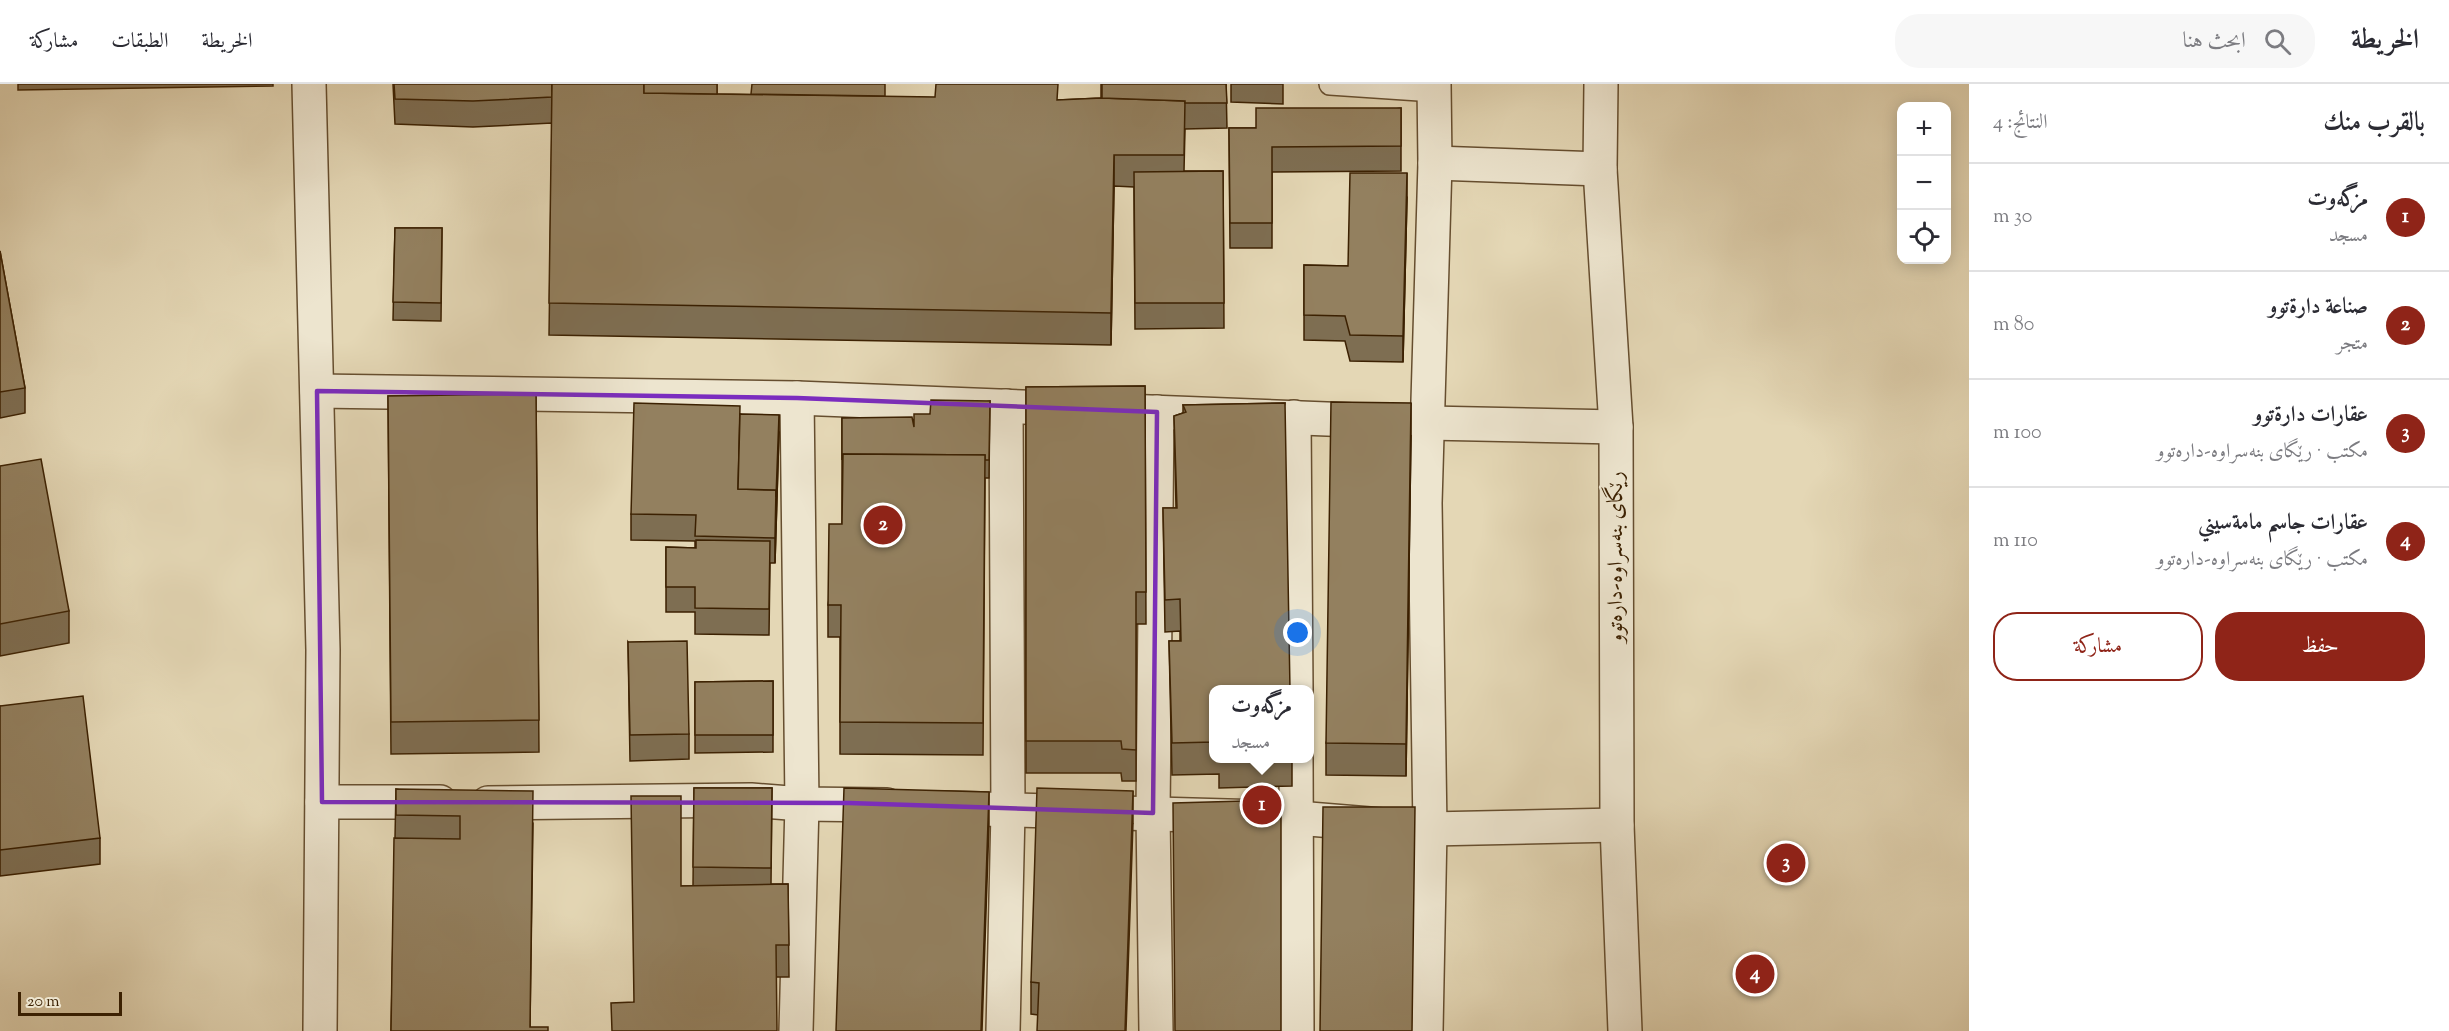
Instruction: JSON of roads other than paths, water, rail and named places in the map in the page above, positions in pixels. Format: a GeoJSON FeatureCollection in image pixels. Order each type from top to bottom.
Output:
{"type":"FeatureCollection","features":[{"type":"Feature","properties":{"kind":"street"},"geometry":{"type":"LineString","coordinates":[[309,84],[323,650],[320,1031]]}},
{"type":"Feature","properties":{"kind":"street","name":"رێگای بنەسراوە-دارەتوو"},"geometry":{"type":"LineString","coordinates":[[1601,84],[1600,169],[1616,427],[1617,825],[1625,1031]]}},
{"type":"Feature","properties":{"kind":"street"},"geometry":{"type":"LineString","coordinates":[[1426,1031],[1430,829],[1425,504],[1436,163],[1434,88]]}},
{"type":"Feature","properties":{"kind":"street"},"geometry":{"type":"LineString","coordinates":[[1436,163],[1600,169]]}},
{"type":"Feature","properties":{"kind":"street"},"geometry":{"type":"LineString","coordinates":[[317,391],[797,398],[1428,423],[1616,427]]}},
{"type":"Feature","properties":{"kind":"street"},"geometry":{"type":"LineString","coordinates":[[796,1031],[802,804],[797,398]]}},
{"type":"Feature","properties":{"kind":"street"},"geometry":{"type":"LineString","coordinates":[[1003,1031],[1008,811],[1006,406]]}},
{"type":"Feature","properties":{"kind":"street"},"geometry":{"type":"LineString","coordinates":[[1156,1031],[1153,813],[1157,412]]}},
{"type":"Feature","properties":{"kind":"street"},"geometry":{"type":"LineString","coordinates":[[1294,417],[1296,685]]}},
{"type":"Feature","properties":{"kind":"street"},"geometry":{"type":"LineString","coordinates":[[1296,763],[1297,1031]]}},
{"type":"Feature","properties":{"kind":"street"},"geometry":{"type":"LineString","coordinates":[[322,802],[386,800],[508,804],[751,800],[802,804],[849,803],[1008,811],[1297,818],[1430,829],[1617,825]]}},
{"type":"Feature","properties":{"kind":"lane"},"geometry":{"type":"LineString","coordinates":[[1330,84],[1434,88]]}},
{"type":"Feature","properties":{"kind":"place","name":"صناعة دارةتوو"},"geometry":{"type":"Point","coordinates":[883,525]}},
{"type":"Feature","properties":{"kind":"place","name":"مزگەوت"},"geometry":{"type":"Point","coordinates":[1262,805]}},
{"type":"Feature","properties":{"kind":"place","name":"عقارات دارةتوو"},"geometry":{"type":"Point","coordinates":[1786,863]}},
{"type":"Feature","properties":{"kind":"place","name":"عقارات جاسم مامةسيني"},"geometry":{"type":"Point","coordinates":[1755,974]}}]}
